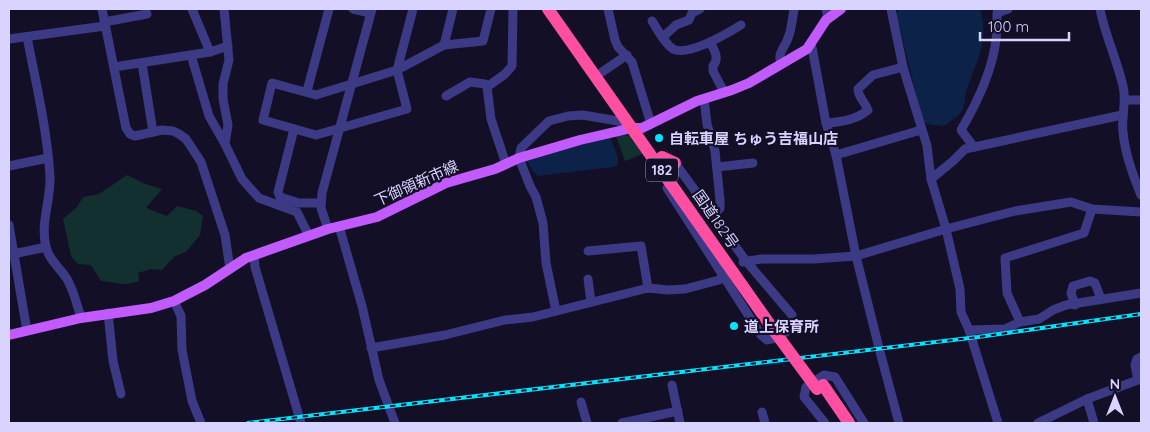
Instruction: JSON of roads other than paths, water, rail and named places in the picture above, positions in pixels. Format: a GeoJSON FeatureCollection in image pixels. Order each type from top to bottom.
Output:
{"type":"FeatureCollection","features":[{"type":"Feature","properties":{"kind":"highway","name":"国道182号"},"geometry":{"type":"LineString","coordinates":[[548,9],[642,126]]}},
{"type":"Feature","properties":{"kind":"highway","name":"国道182号"},"geometry":{"type":"LineString","coordinates":[[557,9],[642,126],[660,161],[778,329],[849,423]]}},
{"type":"Feature","properties":{"kind":"highway"},"geometry":{"type":"LineString","coordinates":[[666,188],[660,161],[675,163]]}},
{"type":"Feature","properties":{"kind":"highway","name":"国道182号"},"geometry":{"type":"LineString","coordinates":[[820,387],[841,423]]}},
{"type":"Feature","properties":{"kind":"main road","name":"下御領新市線"},"geometry":{"type":"LineString","coordinates":[[9,335],[80,318],[151,308],[174,301],[205,286],[254,255],[339,226],[377,216],[446,183],[495,169],[519,158],[642,126],[697,101],[750,83],[807,49],[827,13],[841,9]]}},
{"type":"Feature","properties":{"kind":"street"},"geometry":{"type":"LineString","coordinates":[[102,9],[126,128],[130,134],[135,136],[153,132],[172,131],[186,139],[201,162],[224,235],[230,269]]}},
{"type":"Feature","properties":{"kind":"street"},"geometry":{"type":"LineString","coordinates":[[192,9],[210,52]]}},
{"type":"Feature","properties":{"kind":"street"},"geometry":{"type":"LineString","coordinates":[[224,9],[229,60],[223,84],[223,100],[228,125],[225,144]]}},
{"type":"Feature","properties":{"kind":"street"},"geometry":{"type":"LineString","coordinates":[[307,92],[329,9]]}},
{"type":"Feature","properties":{"kind":"street"},"geometry":{"type":"LineString","coordinates":[[328,230],[321,203],[322,193],[371,11],[353,9]]}},
{"type":"Feature","properties":{"kind":"street"},"geometry":{"type":"LineString","coordinates":[[413,9],[397,70],[407,109],[316,135],[263,120],[272,83],[316,95],[397,70],[444,45],[483,40],[491,9]]}},
{"type":"Feature","properties":{"kind":"street"},"geometry":{"type":"LineString","coordinates":[[444,45],[453,9]]}},
{"type":"Feature","properties":{"kind":"street"},"geometry":{"type":"LineString","coordinates":[[487,87],[505,74],[512,66],[513,9]]}},
{"type":"Feature","properties":{"kind":"street"},"geometry":{"type":"LineString","coordinates":[[556,311],[546,263],[544,222],[536,197],[519,158],[522,148],[541,127],[549,121],[568,116],[583,115],[642,126],[632,62],[618,47],[608,9]]}},
{"type":"Feature","properties":{"kind":"street"},"geometry":{"type":"LineString","coordinates":[[663,37],[676,25],[689,20],[692,14],[700,9]]}},
{"type":"Feature","properties":{"kind":"street"},"geometry":{"type":"LineString","coordinates":[[891,9],[903,67],[920,130],[927,146],[931,179],[946,229],[960,289],[961,312],[969,330],[998,423]]}},
{"type":"Feature","properties":{"kind":"street"},"geometry":{"type":"LineString","coordinates":[[974,147],[960,130],[978,100],[992,60],[996,40],[997,13],[1008,9]]}},
{"type":"Feature","properties":{"kind":"street"},"geometry":{"type":"LineString","coordinates":[[1100,9],[1102,23],[1123,85],[1126,100],[1122,115],[1126,150],[1141,195]]}},
{"type":"Feature","properties":{"kind":"street"},"geometry":{"type":"LineString","coordinates":[[781,63],[780,52],[788,38],[794,10]]}},
{"type":"Feature","properties":{"kind":"street"},"geometry":{"type":"LineString","coordinates":[[9,39],[105,24],[148,14]]}},
{"type":"Feature","properties":{"kind":"street"},"geometry":{"type":"LineString","coordinates":[[652,21],[663,37],[673,48],[678,50],[689,49],[710,42],[742,25]]}},
{"type":"Feature","properties":{"kind":"street"},"geometry":{"type":"LineString","coordinates":[[27,37],[42,114],[50,179],[43,228],[46,247],[50,257],[72,288],[80,318]]}},
{"type":"Feature","properties":{"kind":"street"},"geometry":{"type":"LineString","coordinates":[[710,42],[717,58],[713,71],[724,92]]}},
{"type":"Feature","properties":{"kind":"street"},"geometry":{"type":"LineString","coordinates":[[811,42],[826,123],[836,155],[856,256],[878,348],[899,423]]}},
{"type":"Feature","properties":{"kind":"street"},"geometry":{"type":"LineString","coordinates":[[114,67],[210,52],[228,46]]}},
{"type":"Feature","properties":{"kind":"street"},"geometry":{"type":"LineString","coordinates":[[191,55],[209,116],[242,179],[259,198],[297,212],[309,236]]}},
{"type":"Feature","properties":{"kind":"street"},"geometry":{"type":"LineString","coordinates":[[602,72],[626,55]]}},
{"type":"Feature","properties":{"kind":"street"},"geometry":{"type":"LineString","coordinates":[[142,62],[153,132]]}},
{"type":"Feature","properties":{"kind":"street"},"geometry":{"type":"LineString","coordinates":[[826,123],[846,121],[863,114],[868,110],[858,94],[858,88],[873,75],[903,67]]}},
{"type":"Feature","properties":{"kind":"street"},"geometry":{"type":"LineString","coordinates":[[446,96],[470,82],[485,84],[492,119],[506,164]]}},
{"type":"Feature","properties":{"kind":"street"},"geometry":{"type":"LineString","coordinates":[[704,99],[706,124],[716,152],[720,208],[713,217]]}},
{"type":"Feature","properties":{"kind":"street"},"geometry":{"type":"LineString","coordinates":[[1126,100],[1141,100]]}},
{"type":"Feature","properties":{"kind":"street"},"geometry":{"type":"LineString","coordinates":[[931,179],[954,161],[965,149],[1122,115]]}},
{"type":"Feature","properties":{"kind":"street"},"geometry":{"type":"LineString","coordinates":[[294,129],[278,192],[280,197],[299,203],[321,203]]}},
{"type":"Feature","properties":{"kind":"street"},"geometry":{"type":"LineString","coordinates":[[836,155],[920,130]]}},
{"type":"Feature","properties":{"kind":"street"},"geometry":{"type":"LineString","coordinates":[[9,166],[48,158]]}},
{"type":"Feature","properties":{"kind":"street"},"geometry":{"type":"LineString","coordinates":[[666,188],[727,275],[762,336],[767,340],[775,339],[792,324],[792,315],[744,262],[675,163]]}},
{"type":"Feature","properties":{"kind":"street"},"geometry":{"type":"LineString","coordinates":[[717,168],[753,163]]}},
{"type":"Feature","properties":{"kind":"street"},"geometry":{"type":"LineString","coordinates":[[744,262],[761,259],[814,259],[856,256],[1015,211],[1071,202],[1092,208],[1141,212]]}},
{"type":"Feature","properties":{"kind":"street"},"geometry":{"type":"LineString","coordinates":[[1020,322],[1007,293],[1005,258],[1084,233],[1092,208]]}},
{"type":"Feature","properties":{"kind":"street"},"geometry":{"type":"LineString","coordinates":[[9,225],[11,255],[27,331]]}},
{"type":"Feature","properties":{"kind":"street"},"geometry":{"type":"LineString","coordinates":[[339,226],[379,380],[395,423]]}},
{"type":"Feature","properties":{"kind":"street"},"geometry":{"type":"LineString","coordinates":[[588,251],[641,246],[648,288]]}},
{"type":"Feature","properties":{"kind":"street"},"geometry":{"type":"LineString","coordinates":[[11,255],[46,247]]}},
{"type":"Feature","properties":{"kind":"street"},"geometry":{"type":"LineString","coordinates":[[254,255],[255,267],[301,423]]}},
{"type":"Feature","properties":{"kind":"street"},"geometry":{"type":"LineString","coordinates":[[372,348],[445,335],[505,320],[533,317],[648,288],[668,290],[685,288],[719,280],[727,275]]}},
{"type":"Feature","properties":{"kind":"street"},"geometry":{"type":"LineString","coordinates":[[588,279],[591,302]]}},
{"type":"Feature","properties":{"kind":"street"},"geometry":{"type":"LineString","coordinates":[[1075,305],[1071,293],[1073,286],[1090,281],[1094,283],[1101,300]]}},
{"type":"Feature","properties":{"kind":"street"},"geometry":{"type":"LineString","coordinates":[[969,330],[1005,329],[1020,322],[1039,319],[1052,310],[1066,305],[1141,293]]}},
{"type":"Feature","properties":{"kind":"street"},"geometry":{"type":"LineString","coordinates":[[174,301],[181,316],[182,350],[192,401],[201,423]]}},
{"type":"Feature","properties":{"kind":"street"},"geometry":{"type":"LineString","coordinates":[[108,313],[113,361],[121,394]]}},
{"type":"Feature","properties":{"kind":"street"},"geometry":{"type":"LineString","coordinates":[[1038,423],[1087,400],[1140,384],[1135,365],[1137,359],[1141,357]]}},
{"type":"Feature","properties":{"kind":"street"},"geometry":{"type":"LineString","coordinates":[[825,423],[804,397],[806,387],[824,375],[835,377],[864,423]]}},
{"type":"Feature","properties":{"kind":"street"},"geometry":{"type":"LineString","coordinates":[[672,384],[680,423]]}},
{"type":"Feature","properties":{"kind":"street"},"geometry":{"type":"LineString","coordinates":[[1087,400],[1094,423]]}},
{"type":"Feature","properties":{"kind":"street"},"geometry":{"type":"LineString","coordinates":[[582,402],[587,423]]}},
{"type":"Feature","properties":{"kind":"street"},"geometry":{"type":"LineString","coordinates":[[622,423],[678,411]]}},
{"type":"Feature","properties":{"kind":"street"},"geometry":{"type":"LineString","coordinates":[[762,412],[765,423]]}},
{"type":"Feature","properties":{"kind":"water"},"geometry":{"type":"Polygon","coordinates":[[[899,9],[980,9],[983,21],[983,42],[966,92],[964,107],[958,115],[944,126],[923,122],[896,13],[899,9]]]}},
{"type":"Feature","properties":{"kind":"water"},"geometry":{"type":"Polygon","coordinates":[[[610,137],[618,158],[618,165],[613,167],[537,176],[526,160],[610,137]]]}},
{"type":"Feature","properties":{"kind":"waterway"},"geometry":{"type":"LineString","coordinates":[[764,365],[782,363],[784,366]]}},
{"type":"Feature","properties":{"kind":"railway"},"geometry":{"type":"LineString","coordinates":[[248,423],[978,337],[1141,314]]}},
{"type":"Feature","properties":{"kind":"place","name":"自転車屋 ちゅう吉福山店"},"geometry":{"type":"Point","coordinates":[659,138]}},
{"type":"Feature","properties":{"kind":"place","name":"道上保育所"},"geometry":{"type":"Point","coordinates":[734,326]}}]}
